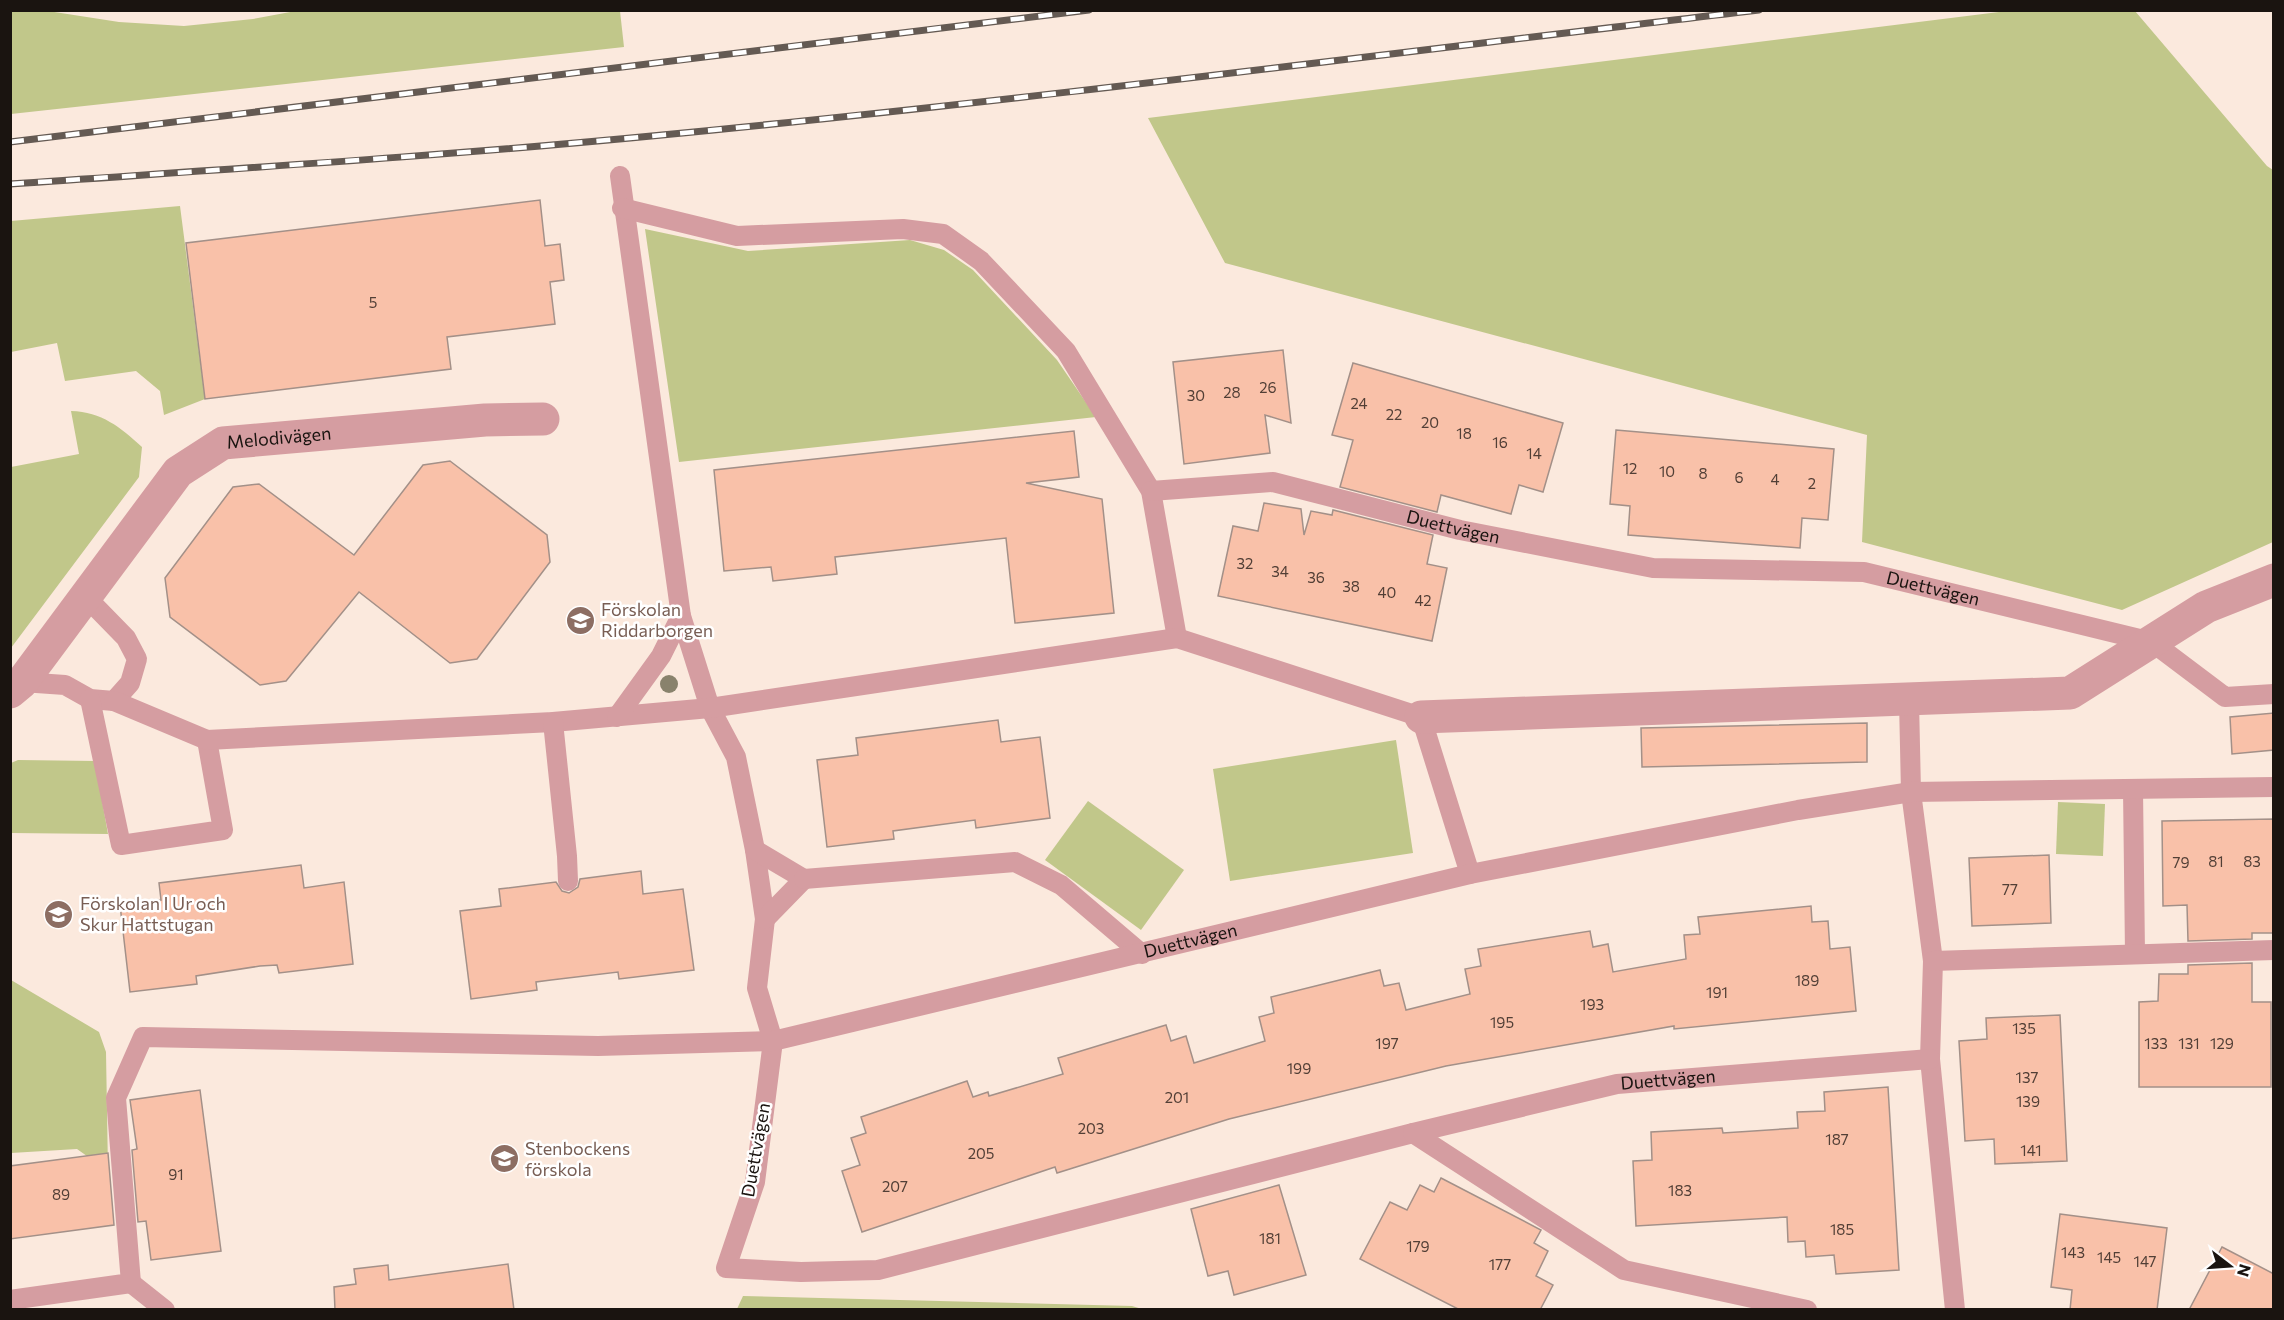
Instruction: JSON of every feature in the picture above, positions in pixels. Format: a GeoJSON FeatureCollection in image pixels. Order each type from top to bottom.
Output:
{"type":"FeatureCollection","features":[{"type":"Feature","properties":{"kind":"street","name":"Melodivägen"},"geometry":{"type":"LineString","coordinates":[[16,687],[178,472],[223,443],[473,421],[543,419]]}},
{"type":"Feature","properties":{"kind":"street"},"geometry":{"type":"LineString","coordinates":[[1421,717],[1909,701],[2070,693],[2206,607],[2274,580]]}},
{"type":"Feature","properties":{"kind":"lane"},"geometry":{"type":"LineString","coordinates":[[131,1283],[116,1098],[143,1037],[598,1046],[773,1041],[757,988],[765,919],[755,850],[736,757],[710,708],[681,616],[622,208],[620,176]]}},
{"type":"Feature","properties":{"kind":"lane"},"geometry":{"type":"LineString","coordinates":[[622,208],[737,236],[903,229],[943,234],[981,261],[1065,351],[1151,491],[1177,638],[1421,717],[1470,874]]}},
{"type":"Feature","properties":{"kind":"lane","name":"Duettvägen"},"geometry":{"type":"LineString","coordinates":[[1151,491],[1273,482],[1460,530],[1653,568],[1864,572],[2152,642],[2224,697],[2274,694]]}},
{"type":"Feature","properties":{"kind":"lane"},"geometry":{"type":"LineString","coordinates":[[86,597],[126,638],[137,659],[130,683],[114,701]]}},
{"type":"Feature","properties":{"kind":"lane"},"geometry":{"type":"LineString","coordinates":[[618,717],[661,656],[681,616]]}},
{"type":"Feature","properties":{"kind":"lane","name":"Melodivägen"},"geometry":{"type":"LineString","coordinates":[[16,687],[65,685],[90,699],[114,701],[207,740],[553,722],[710,708],[1177,638]]}},
{"type":"Feature","properties":{"kind":"lane"},"geometry":{"type":"LineString","coordinates":[[90,699],[121,845],[223,830],[207,740]]}},
{"type":"Feature","properties":{"kind":"lane"},"geometry":{"type":"LineString","coordinates":[[1909,701],[1911,792],[1933,961],[1930,1059],[1955,1310]]}},
{"type":"Feature","properties":{"kind":"lane"},"geometry":{"type":"LineString","coordinates":[[553,722],[568,880]]}},
{"type":"Feature","properties":{"kind":"lane","name":"Duettvägen"},"geometry":{"type":"LineString","coordinates":[[1930,1059],[1617,1084],[1413,1133],[878,1270],[801,1272],[726,1268],[755,1182],[773,1041],[1470,874],[1798,810],[1911,792],[2274,787]]}},
{"type":"Feature","properties":{"kind":"lane"},"geometry":{"type":"LineString","coordinates":[[2133,789],[2135,954]]}},
{"type":"Feature","properties":{"kind":"lane"},"geometry":{"type":"LineString","coordinates":[[755,850],[804,879],[1015,862],[1061,885],[1143,954]]}},
{"type":"Feature","properties":{"kind":"lane"},"geometry":{"type":"LineString","coordinates":[[765,919],[804,879]]}},
{"type":"Feature","properties":{"kind":"lane"},"geometry":{"type":"LineString","coordinates":[[1933,961],[2274,950]]}},
{"type":"Feature","properties":{"kind":"lane"},"geometry":{"type":"LineString","coordinates":[[1413,1133],[1624,1270],[1807,1310]]}},
{"type":"Feature","properties":{"kind":"lane"},"geometry":{"type":"LineString","coordinates":[[10,1300],[131,1283],[165,1310]]}},
{"type":"Feature","properties":{"kind":"green space"},"geometry":{"type":"Polygon","coordinates":[[[301,10],[620,11],[624,47],[11,114],[11,11],[48,11],[119,22],[184,26],[253,19],[301,10]]]}},
{"type":"Feature","properties":{"kind":"green space"},"geometry":{"type":"Polygon","coordinates":[[[2007,11],[2135,11],[2267,166],[2273,170],[2273,542],[2122,610],[1862,542],[1867,435],[1225,263],[1148,118],[2007,11]]]}},
{"type":"Feature","properties":{"kind":"green space"},"geometry":{"type":"Polygon","coordinates":[[[180,206],[205,399],[164,415],[160,391],[136,371],[65,381],[57,343],[11,352],[11,221],[180,206]]]}},
{"type":"Feature","properties":{"kind":"green space"},"geometry":{"type":"Polygon","coordinates":[[[645,229],[748,251],[910,240],[944,250],[973,270],[1057,360],[1096,417],[679,462],[645,229]]]}},
{"type":"Feature","properties":{"kind":"green space"},"geometry":{"type":"Polygon","coordinates":[[[71,411],[92,414],[110,422],[142,447],[139,477],[11,648],[11,467],[79,454],[71,411]]]}},
{"type":"Feature","properties":{"kind":"green space"},"geometry":{"type":"Polygon","coordinates":[[[1396,740],[1413,853],[1230,881],[1213,769],[1396,740]]]}},
{"type":"Feature","properties":{"kind":"green space"},"geometry":{"type":"Polygon","coordinates":[[[18,760],[95,761],[108,834],[11,833],[11,763],[18,760]]]}},
{"type":"Feature","properties":{"kind":"green space"},"geometry":{"type":"Polygon","coordinates":[[[1088,801],[1184,870],[1141,930],[1045,860],[1088,801]]]}},
{"type":"Feature","properties":{"kind":"green space"},"geometry":{"type":"Polygon","coordinates":[[[2058,802],[2105,804],[2103,856],[2056,854],[2058,802]]]}},
{"type":"Feature","properties":{"kind":"green space"},"geometry":{"type":"Polygon","coordinates":[[[11,980],[99,1032],[106,1052],[108,1171],[77,1149],[11,1153],[11,980]]]}},
{"type":"Feature","properties":{"kind":"green space"},"geometry":{"type":"Polygon","coordinates":[[[743,1296],[1132,1306],[1142,1309],[737,1309],[743,1296]]]}},
{"type":"Feature","properties":{"kind":"building"},"geometry":{"type":"Polygon","coordinates":[[[540,200],[545,246],[560,244],[564,280],[550,282],[555,324],[447,337],[451,369],[205,399],[186,243],[540,200]]]}},
{"type":"Feature","properties":{"kind":"building"},"geometry":{"type":"Polygon","coordinates":[[[1283,350],[1291,423],[1265,415],[1270,453],[1184,464],[1173,362],[1283,350]]]}},
{"type":"Feature","properties":{"kind":"building"},"geometry":{"type":"Polygon","coordinates":[[[1353,363],[1563,423],[1543,492],[1519,485],[1511,514],[1441,495],[1437,512],[1340,487],[1353,440],[1332,435],[1353,363]]]}},
{"type":"Feature","properties":{"kind":"building"},"geometry":{"type":"Polygon","coordinates":[[[1616,430],[1834,449],[1828,520],[1802,518],[1800,548],[1628,535],[1630,506],[1610,504],[1616,430]]]}},
{"type":"Feature","properties":{"kind":"building"},"geometry":{"type":"Polygon","coordinates":[[[1074,431],[1079,477],[1026,483],[1102,499],[1114,613],[1015,623],[1006,538],[835,557],[837,574],[773,581],[771,567],[724,571],[714,470],[1074,431]]]}},
{"type":"Feature","properties":{"kind":"building"},"geometry":{"type":"Polygon","coordinates":[[[450,461],[547,535],[550,562],[477,659],[450,663],[359,592],[286,681],[260,685],[170,617],[165,578],[233,487],[259,484],[354,555],[423,465],[450,461]]]}},
{"type":"Feature","properties":{"kind":"building"},"geometry":{"type":"Polygon","coordinates":[[[1264,503],[1301,509],[1304,535],[1311,511],[1332,515],[1333,510],[1433,535],[1427,564],[1447,568],[1432,641],[1218,596],[1233,526],[1258,531],[1264,503]]]}},
{"type":"Feature","properties":{"kind":"building"},"geometry":{"type":"Polygon","coordinates":[[[2274,713],[2274,750],[2232,754],[2230,717],[2274,713]]]}},
{"type":"Feature","properties":{"kind":"building"},"geometry":{"type":"Polygon","coordinates":[[[998,720],[1001,742],[1040,737],[1050,818],[976,828],[975,820],[893,831],[894,839],[827,847],[817,760],[858,755],[856,738],[998,720]]]}},
{"type":"Feature","properties":{"kind":"building"},"geometry":{"type":"Polygon","coordinates":[[[1867,723],[1867,762],[1642,767],[1641,728],[1867,723]]]}},
{"type":"Feature","properties":{"kind":"building"},"geometry":{"type":"Polygon","coordinates":[[[2274,819],[2274,933],[2252,933],[2252,939],[2188,941],[2187,905],[2163,906],[2162,821],[2274,819]]]}},
{"type":"Feature","properties":{"kind":"building"},"geometry":{"type":"Polygon","coordinates":[[[2049,855],[2051,923],[1972,926],[1969,858],[2049,855]]]}},
{"type":"Feature","properties":{"kind":"building"},"geometry":{"type":"Polygon","coordinates":[[[301,865],[304,888],[344,882],[353,964],[279,973],[277,965],[260,966],[196,976],[197,984],[130,992],[120,905],[161,900],[159,883],[301,865]]]}},
{"type":"Feature","properties":{"kind":"building"},"geometry":{"type":"Polygon","coordinates":[[[641,871],[643,894],[683,889],[694,970],[619,979],[618,972],[551,980],[536,982],[537,990],[471,999],[460,911],[501,906],[499,889],[556,882],[562,891],[569,893],[578,887],[580,879],[641,871]]]}},
{"type":"Feature","properties":{"kind":"building"},"geometry":{"type":"Polygon","coordinates":[[[1811,906],[1812,922],[1828,921],[1830,949],[1850,947],[1856,1011],[1674,1029],[1674,1026],[1446,1066],[1229,1119],[1057,1173],[1055,1167],[862,1232],[842,1171],[860,1165],[851,1138],[866,1133],[861,1117],[967,1081],[973,1097],[988,1092],[989,1096],[1063,1074],[1058,1058],[1166,1025],[1171,1041],[1186,1036],[1194,1063],[1265,1041],[1259,1017],[1274,1013],[1271,997],[1380,970],[1384,986],[1399,983],[1406,1010],[1470,994],[1465,969],[1481,966],[1478,949],[1590,931],[1593,947],[1608,944],[1613,972],[1686,959],[1684,935],[1700,934],[1698,917],[1811,906]]]}},
{"type":"Feature","properties":{"kind":"building"},"geometry":{"type":"Polygon","coordinates":[[[2252,963],[2252,1002],[2271,1002],[2271,1087],[2139,1087],[2139,1002],[2158,1001],[2159,974],[2188,974],[2188,965],[2252,963]]]}},
{"type":"Feature","properties":{"kind":"building"},"geometry":{"type":"Polygon","coordinates":[[[2060,1015],[2067,1161],[1995,1164],[1994,1139],[1965,1141],[1959,1041],[1987,1039],[1986,1018],[2060,1015]]]}},
{"type":"Feature","properties":{"kind":"building"},"geometry":{"type":"Polygon","coordinates":[[[1888,1087],[1899,1270],[1836,1274],[1834,1255],[1806,1257],[1805,1241],[1788,1242],[1787,1217],[1636,1226],[1633,1161],[1652,1160],[1651,1132],[1722,1128],[1723,1133],[1798,1128],[1797,1112],[1825,1111],[1824,1092],[1888,1087]]]}},
{"type":"Feature","properties":{"kind":"building"},"geometry":{"type":"Polygon","coordinates":[[[200,1090],[221,1251],[151,1260],[146,1221],[138,1222],[132,1150],[137,1149],[130,1100],[200,1090]]]}},
{"type":"Feature","properties":{"kind":"building"},"geometry":{"type":"Polygon","coordinates":[[[108,1153],[114,1225],[10,1239],[10,1166],[108,1153]]]}},
{"type":"Feature","properties":{"kind":"building"},"geometry":{"type":"Polygon","coordinates":[[[1441,1178],[1541,1230],[1534,1243],[1548,1251],[1536,1276],[1553,1285],[1540,1310],[1460,1310],[1360,1259],[1390,1202],[1407,1210],[1420,1185],[1434,1192],[1441,1178]]]}},
{"type":"Feature","properties":{"kind":"building"},"geometry":{"type":"Polygon","coordinates":[[[1279,1185],[1306,1275],[1234,1295],[1228,1271],[1208,1276],[1191,1209],[1279,1185]]]}},
{"type":"Feature","properties":{"kind":"building"},"geometry":{"type":"Polygon","coordinates":[[[2060,1214],[2167,1228],[2157,1310],[2070,1310],[2072,1290],[2051,1287],[2060,1214]]]}},
{"type":"Feature","properties":{"kind":"building"},"geometry":{"type":"Polygon","coordinates":[[[2222,1247],[2274,1274],[2274,1310],[2189,1310],[2222,1247]]]}},
{"type":"Feature","properties":{"kind":"building"},"geometry":{"type":"Polygon","coordinates":[[[508,1264],[514,1310],[335,1310],[334,1287],[356,1284],[354,1269],[388,1265],[389,1280],[508,1264]]]}},
{"type":"Feature","properties":{"kind":"railway"},"geometry":{"type":"LineString","coordinates":[[10,142],[1089,10]]}},
{"type":"Feature","properties":{"kind":"railway"},"geometry":{"type":"LineString","coordinates":[[10,184],[418,156],[662,135],[1073,91],[1759,10]]}},
{"type":"Feature","properties":{"kind":"place","name":"Förskolan Riddarborgen"},"geometry":{"type":"Point","coordinates":[580,620]}},
{"type":"Feature","properties":{"kind":"place","name":"Förskolan I Ur och Skur Hattstugan"},"geometry":{"type":"Point","coordinates":[59,914]}},
{"type":"Feature","properties":{"kind":"place","name":"Stenbockens förskola"},"geometry":{"type":"Point","coordinates":[504,1159]}}]}
